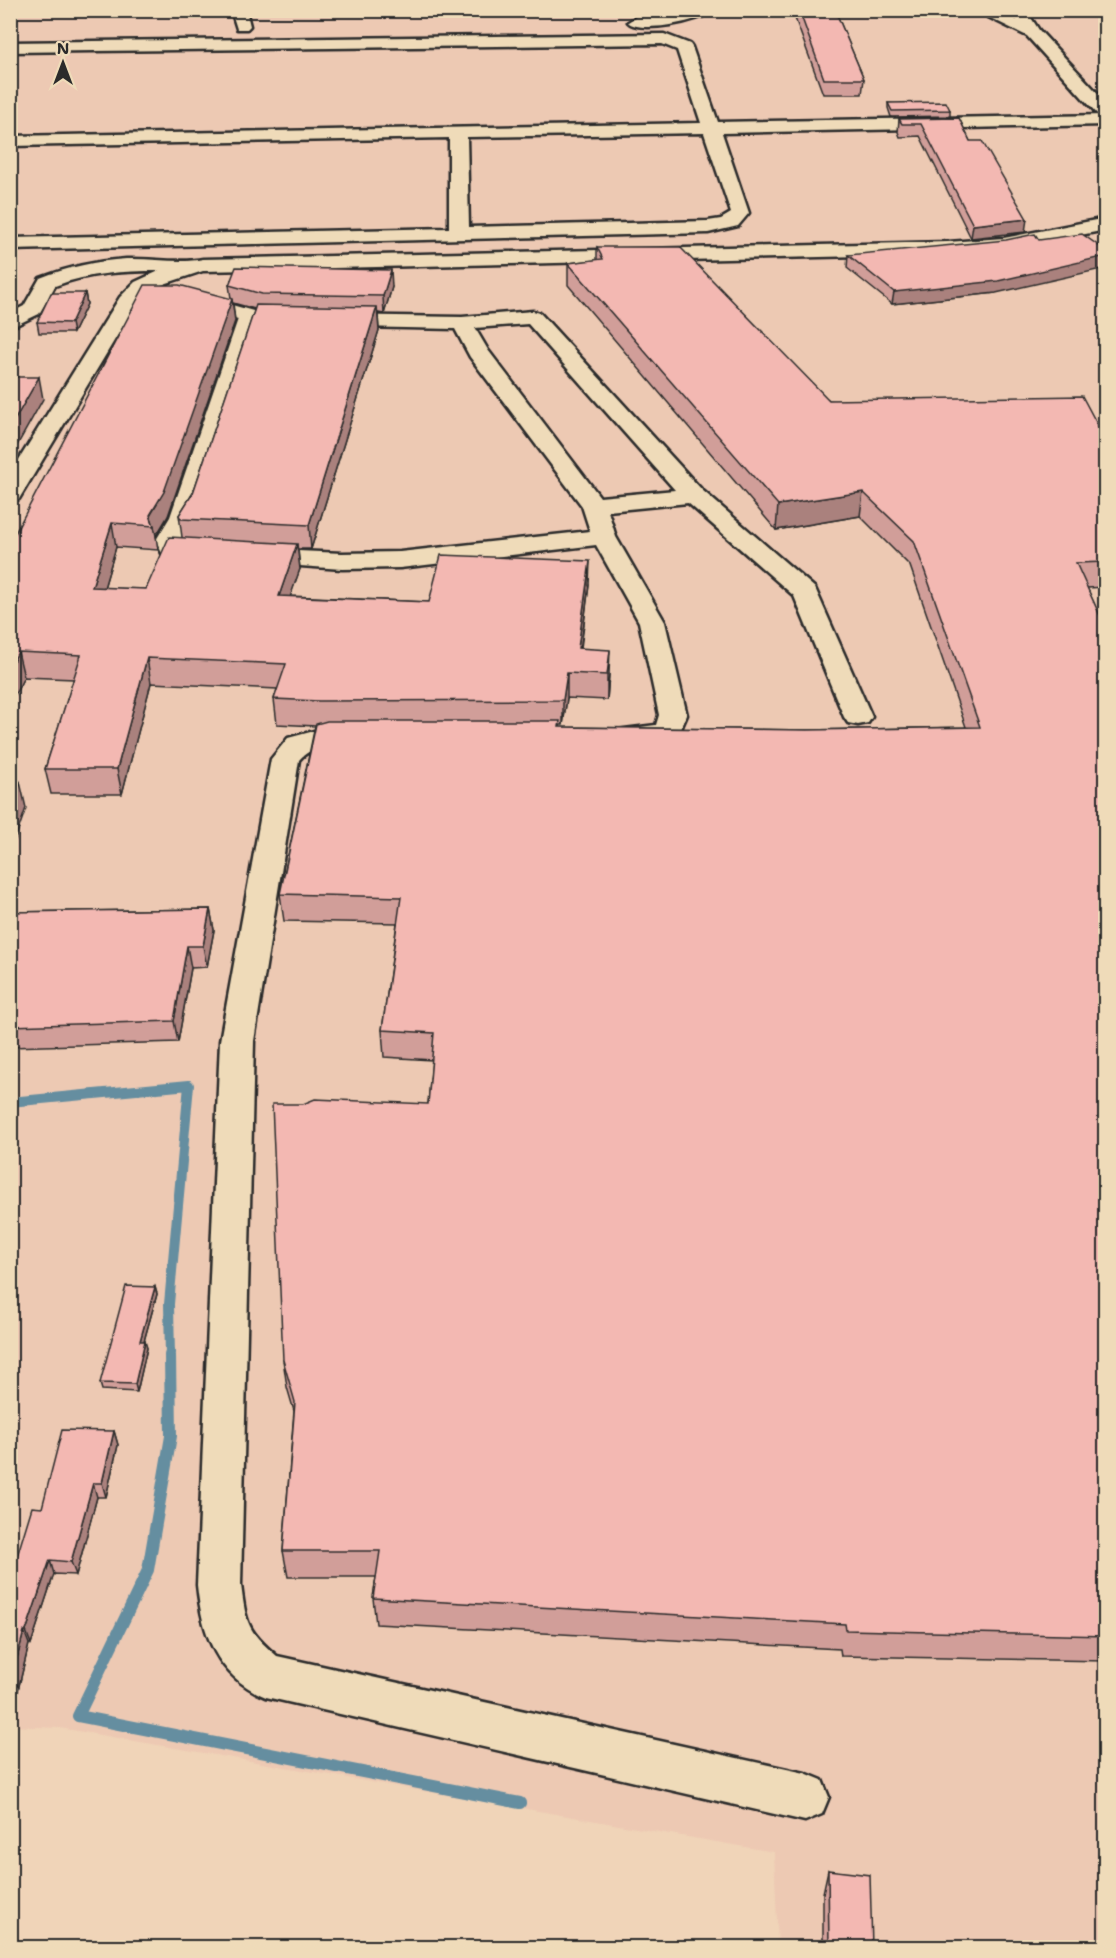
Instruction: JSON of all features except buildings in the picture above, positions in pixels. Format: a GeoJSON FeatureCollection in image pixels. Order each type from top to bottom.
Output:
{"type":"FeatureCollection","features":[{"type":"Feature","properties":{"kind":"street"},"geometry":{"type":"LineString","coordinates":[[238,10],[242,26]]}},
{"type":"Feature","properties":{"kind":"street"},"geometry":{"type":"LineString","coordinates":[[622,22],[689,18],[706,10]]}},
{"type":"Feature","properties":{"kind":"street"},"geometry":{"type":"LineString","coordinates":[[981,10],[1033,33]]}},
{"type":"Feature","properties":{"kind":"street"},"geometry":{"type":"LineString","coordinates":[[1018,10],[1033,33],[1106,113]]}},
{"type":"Feature","properties":{"kind":"street"},"geometry":{"type":"LineString","coordinates":[[10,46],[664,39],[684,47],[740,213],[738,218],[726,225],[708,227],[10,244]]}},
{"type":"Feature","properties":{"kind":"street"},"geometry":{"type":"LineString","coordinates":[[10,141],[1106,120]]}},
{"type":"Feature","properties":{"kind":"street"},"geometry":{"type":"LineString","coordinates":[[458,132],[459,234]]}},
{"type":"Feature","properties":{"kind":"street"},"geometry":{"type":"LineString","coordinates":[[10,322],[32,310],[47,282],[74,272],[125,266],[948,248],[1004,244],[1077,232],[1106,224]]}},
{"type":"Feature","properties":{"kind":"street"},"geometry":{"type":"LineString","coordinates":[[10,494],[130,297],[142,286],[174,271],[203,265]]}},
{"type":"Feature","properties":{"kind":"street"},"geometry":{"type":"LineString","coordinates":[[142,286],[249,318],[462,323],[533,318],[693,495],[806,593],[858,717]]}},
{"type":"Feature","properties":{"kind":"street"},"geometry":{"type":"LineString","coordinates":[[249,318],[182,517],[168,540],[173,553],[342,561],[400,560],[604,537]]}},
{"type":"Feature","properties":{"kind":"street"},"geometry":{"type":"LineString","coordinates":[[462,323],[478,352],[594,505],[604,537],[652,622],[673,715],[668,730],[651,736],[592,736]]}},
{"type":"Feature","properties":{"kind":"street"},"geometry":{"type":"LineString","coordinates":[[594,505],[693,495]]}},
{"type":"Feature","properties":{"kind":"street"},"geometry":{"type":"LineString","coordinates":[[392,735],[329,736],[298,744],[285,759],[237,1041],[219,1585],[223,1619],[239,1653],[266,1675],[805,1797]]}},
{"type":"Feature","properties":{"kind":"shaded area"},"geometry":{"type":"Polygon","coordinates":[[[11,11],[1105,11],[1105,1947],[778,1947],[774,1852],[60,1728],[11,1726],[11,11]]]}},
{"type":"Feature","properties":{"kind":"waterway"},"geometry":{"type":"LineString","coordinates":[[10,1102],[189,1085],[169,1304],[170,1357]]}},
{"type":"Feature","properties":{"kind":"waterway"},"geometry":{"type":"LineString","coordinates":[[170,1355],[171,1436],[148,1570],[78,1716],[520,1803]]}}]}
